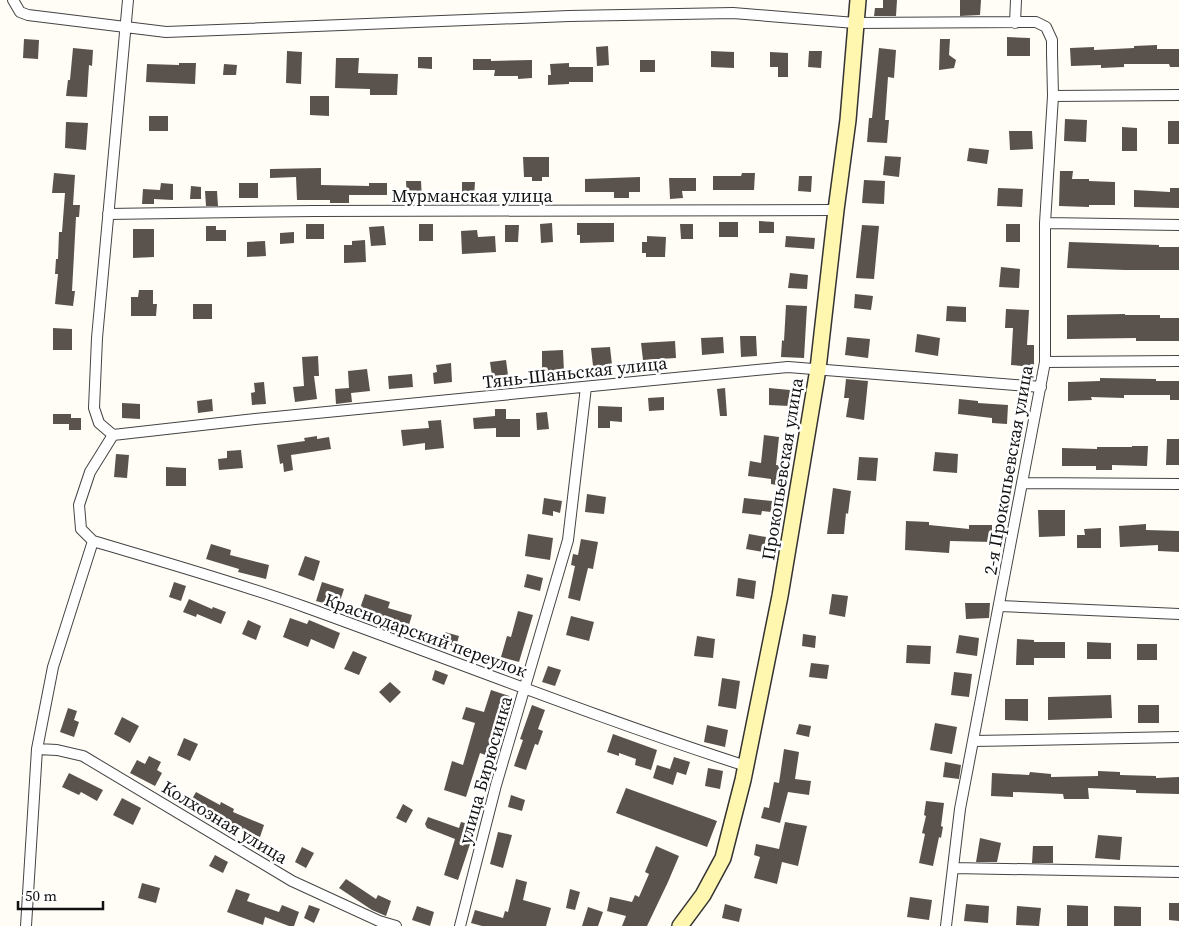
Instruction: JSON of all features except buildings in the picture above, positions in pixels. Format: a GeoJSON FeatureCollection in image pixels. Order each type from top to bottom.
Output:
{"type":"FeatureCollection","features":[{"type":"Feature","properties":{"kind":"main road","name":"Прокопьевская улица"},"geometry":{"type":"LineString","coordinates":[[680,926],[702,895],[723,858],[746,766],[780,596],[818,369],[848,120],[858,0]]}},
{"type":"Feature","properties":{"kind":"street"},"geometry":{"type":"LineString","coordinates":[[13,0],[20,12],[28,15],[166,32],[569,16],[733,13],[856,23],[1015,23],[1016,0]]}},
{"type":"Feature","properties":{"kind":"street"},"geometry":{"type":"LineString","coordinates":[[26,926],[37,749],[53,667],[93,541],[81,529],[79,505],[90,472],[112,435],[99,423],[94,408],[97,338],[128,0]]}},
{"type":"Feature","properties":{"kind":"street","name":"2-я Прокопьевская улица"},"geometry":{"type":"LineString","coordinates":[[946,926],[960,809],[1045,362],[1046,223],[1053,96],[1052,40],[1046,28],[1036,22],[1015,23]]}},
{"type":"Feature","properties":{"kind":"street"},"geometry":{"type":"LineString","coordinates":[[1053,96],[1179,95]]}},
{"type":"Feature","properties":{"kind":"street","name":"Мурманская улица"},"geometry":{"type":"LineString","coordinates":[[108,214],[324,211],[836,210]]}},
{"type":"Feature","properties":{"kind":"street"},"geometry":{"type":"LineString","coordinates":[[1046,223],[1179,225]]}},
{"type":"Feature","properties":{"kind":"street"},"geometry":{"type":"LineString","coordinates":[[1045,362],[1179,360]]}},
{"type":"Feature","properties":{"kind":"street","name":"Тянь-Шаньская улица"},"geometry":{"type":"LineString","coordinates":[[112,435],[274,417],[788,367],[1041,387]]}},
{"type":"Feature","properties":{"kind":"street","name":"улица Бирюсинка"},"geometry":{"type":"LineString","coordinates":[[460,926],[496,785],[568,540],[586,387]]}},
{"type":"Feature","properties":{"kind":"street"},"geometry":{"type":"LineString","coordinates":[[1023,483],[1179,484]]}},
{"type":"Feature","properties":{"kind":"street","name":"Краснодарский переулок"},"geometry":{"type":"LineString","coordinates":[[93,541],[194,571],[304,607],[693,749],[746,766]]}},
{"type":"Feature","properties":{"kind":"street"},"geometry":{"type":"LineString","coordinates":[[1000,606],[1179,614]]}},
{"type":"Feature","properties":{"kind":"street"},"geometry":{"type":"LineString","coordinates":[[974,741],[1179,737]]}},
{"type":"Feature","properties":{"kind":"street","name":"Колхозная улица"},"geometry":{"type":"LineString","coordinates":[[37,749],[57,750],[83,756],[292,881],[378,921],[396,926]]}},
{"type":"Feature","properties":{"kind":"street"},"geometry":{"type":"LineString","coordinates":[[953,868],[1179,872]]}}]}
